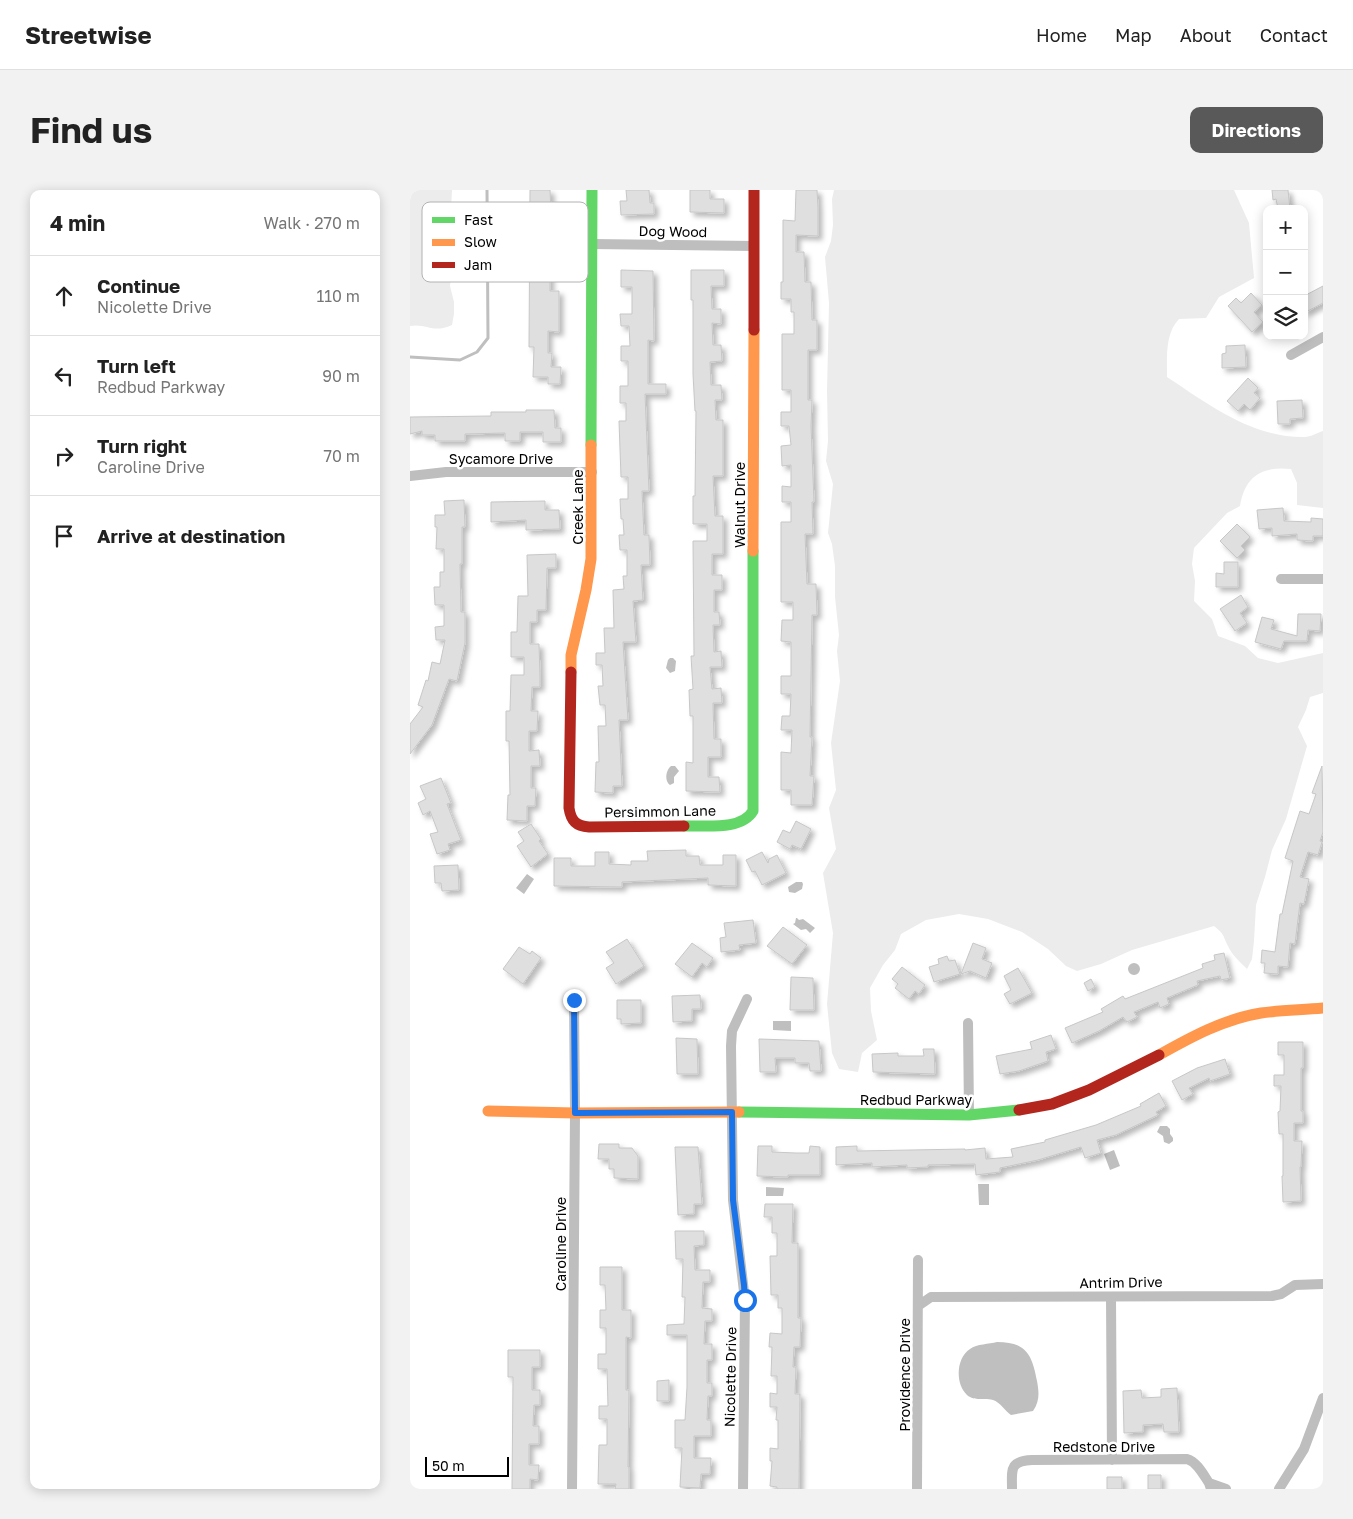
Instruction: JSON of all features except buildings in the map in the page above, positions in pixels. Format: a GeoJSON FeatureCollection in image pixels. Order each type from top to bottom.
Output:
{"type":"FeatureCollection","features":[{"type":"Feature","properties":{"kind":"street","name":"Creek Lane"},"geometry":{"type":"LineString","coordinates":[[572,822],[569,815],[571,655],[590,570],[592,190]]}},
{"type":"Feature","properties":{"kind":"street","name":"Walnut Drive"},"geometry":{"type":"LineString","coordinates":[[748,819],[753,810],[754,800],[754,190]]}},
{"type":"Feature","properties":{"kind":"street","name":"Dog Wood"},"geometry":{"type":"LineString","coordinates":[[592,244],[754,246]]}},
{"type":"Feature","properties":{"kind":"street"},"geometry":{"type":"LineString","coordinates":[[1291,355],[1323,337]]}},
{"type":"Feature","properties":{"kind":"street","name":"Sycamore Drive"},"geometry":{"type":"LineString","coordinates":[[410,476],[446,472],[592,472]]}},
{"type":"Feature","properties":{"kind":"street"},"geometry":{"type":"LineString","coordinates":[[1281,579],[1323,579]]}},
{"type":"Feature","properties":{"kind":"street","name":"Persimmon Lane"},"geometry":{"type":"LineString","coordinates":[[572,822],[589,827],[731,826],[740,824],[748,819]]}},
{"type":"Feature","properties":{"kind":"street","name":"Nicolette Drive"},"geometry":{"type":"LineString","coordinates":[[743,1489],[744,1285],[733,1200],[730,1046],[732,1031],[747,999]]}},
{"type":"Feature","properties":{"kind":"street","name":"Caroline Drive"},"geometry":{"type":"LineString","coordinates":[[572,1489],[574,1000]]}},
{"type":"Feature","properties":{"kind":"street","name":"Redbud Parkway"},"geometry":{"type":"LineString","coordinates":[[488,1111],[969,1115],[1008,1112],[1052,1104],[1089,1090],[1129,1071],[1198,1033],[1221,1024],[1261,1013],[1323,1008]]}},
{"type":"Feature","properties":{"kind":"street"},"geometry":{"type":"LineString","coordinates":[[968,1023],[969,1115]]}},
{"type":"Feature","properties":{"kind":"street","name":"Providence Drive"},"geometry":{"type":"LineString","coordinates":[[917,1489],[918,1260]]}},
{"type":"Feature","properties":{"kind":"street","name":"Antrim Drive"},"geometry":{"type":"LineString","coordinates":[[918,1306],[931,1297],[1272,1296],[1281,1294],[1295,1285],[1323,1284]]}},
{"type":"Feature","properties":{"kind":"street"},"geometry":{"type":"LineString","coordinates":[[1111,1297],[1112,1460]]}},
{"type":"Feature","properties":{"kind":"street"},"geometry":{"type":"LineString","coordinates":[[1279,1489],[1304,1449],[1323,1398]]}},
{"type":"Feature","properties":{"kind":"street","name":"Redstone Drive"},"geometry":{"type":"LineString","coordinates":[[1012,1489],[1012,1470],[1014,1464],[1019,1462],[1032,1460],[1187,1458],[1197,1465],[1210,1486],[1226,1489]]}},
{"type":"Feature","properties":{"kind":"shaded area"},"geometry":{"type":"Polygon","coordinates":[[[410,190],[452,190],[451,202],[422,202],[422,282],[450,282],[454,302],[452,325],[440,329],[416,325],[410,326],[410,190]]]}},
{"type":"Feature","properties":{"kind":"shaded area"},"geometry":{"type":"Polygon","coordinates":[[[834,190],[1234,190],[1249,223],[1254,278],[1219,297],[1206,318],[1179,319],[1174,325],[1169,338],[1167,377],[1198,398],[1249,426],[1286,436],[1305,437],[1323,431],[1323,508],[1297,505],[1297,483],[1291,469],[1281,468],[1263,471],[1256,475],[1246,487],[1240,506],[1227,513],[1194,548],[1192,564],[1195,581],[1194,601],[1212,619],[1218,636],[1245,646],[1258,658],[1278,663],[1323,653],[1323,693],[1310,697],[1298,727],[1307,746],[1286,819],[1272,850],[1256,905],[1252,959],[1247,969],[1234,955],[1223,935],[1214,926],[1132,950],[1101,964],[1077,971],[1066,966],[1048,949],[1022,932],[988,919],[959,914],[926,920],[901,934],[895,950],[883,965],[870,988],[871,1011],[877,1040],[862,1053],[858,1072],[839,1069],[832,1053],[827,1004],[833,933],[823,873],[836,849],[829,808],[836,790],[831,743],[840,681],[837,651],[839,635],[835,597],[835,566],[832,544],[828,533],[833,484],[826,461],[828,441],[829,303],[825,257],[831,241],[834,190]]]}},
{"type":"Feature","properties":{"kind":"shaded area"},"geometry":{"type":"Polygon","coordinates":[[[670,658],[676,661],[675,671],[670,673],[666,668],[670,658]]]}},
{"type":"Feature","properties":{"kind":"shaded area"},"geometry":{"type":"Polygon","coordinates":[[[671,766],[675,766],[679,771],[674,777],[674,783],[670,785],[666,776],[671,766]]]}},
{"type":"Feature","properties":{"kind":"shaded area"},"geometry":{"type":"Polygon","coordinates":[[[527,874],[534,879],[524,894],[516,888],[527,874]]]}},
{"type":"Feature","properties":{"kind":"shaded area"},"geometry":{"type":"Polygon","coordinates":[[[796,882],[802,882],[802,889],[795,893],[789,892],[788,887],[796,882]]]}},
{"type":"Feature","properties":{"kind":"shaded area"},"geometry":{"type":"Polygon","coordinates":[[[796,918],[799,920],[803,919],[815,928],[810,933],[806,929],[801,930],[793,924],[796,918]]]}},
{"type":"Feature","properties":{"kind":"shaded area"},"geometry":{"type":"Polygon","coordinates":[[[1136,963],[1139,964],[1139,974],[1132,975],[1129,974],[1128,967],[1129,964],[1136,963]]]}},
{"type":"Feature","properties":{"kind":"shaded area"},"geometry":{"type":"Polygon","coordinates":[[[773,1021],[791,1021],[791,1031],[773,1030],[773,1021]]]}},
{"type":"Feature","properties":{"kind":"shaded area"},"geometry":{"type":"Polygon","coordinates":[[[1160,1126],[1167,1126],[1170,1129],[1173,1141],[1169,1144],[1164,1142],[1163,1136],[1157,1132],[1160,1126]]]}},
{"type":"Feature","properties":{"kind":"shaded area"},"geometry":{"type":"Polygon","coordinates":[[[1114,1150],[1120,1166],[1110,1170],[1104,1154],[1114,1150]]]}},
{"type":"Feature","properties":{"kind":"shaded area"},"geometry":{"type":"Polygon","coordinates":[[[978,1184],[989,1184],[989,1205],[979,1205],[978,1184]]]}},
{"type":"Feature","properties":{"kind":"shaded area"},"geometry":{"type":"Polygon","coordinates":[[[766,1187],[784,1188],[783,1196],[766,1196],[766,1187]]]}},
{"type":"Feature","properties":{"kind":"shaded area"},"geometry":{"type":"Polygon","coordinates":[[[997,1342],[1015,1344],[1026,1351],[1030,1357],[1038,1385],[1038,1400],[1033,1411],[1011,1415],[996,1401],[970,1397],[963,1390],[960,1384],[959,1371],[965,1353],[976,1346],[997,1342]]]}},
{"type":"Feature","properties":{"kind":"waterway"},"geometry":{"type":"LineString","coordinates":[[487,190],[487,202]]}},
{"type":"Feature","properties":{"kind":"waterway"},"geometry":{"type":"LineString","coordinates":[[410,357],[460,360],[477,352],[488,338],[488,282]]}},
{"type":"Feature","properties":{"kind":"traffic: fast"},"geometry":{"type":"LineString","coordinates":[[591,445],[592,190]]}},
{"type":"Feature","properties":{"kind":"traffic: fast"},"geometry":{"type":"LineString","coordinates":[[684,826],[722,826],[740,822],[753,811],[753,551]]}},
{"type":"Feature","properties":{"kind":"traffic: fast"},"geometry":{"type":"LineString","coordinates":[[739,1112],[969,1115],[1019,1110]]}},
{"type":"Feature","properties":{"kind":"traffic: slow"},"geometry":{"type":"LineString","coordinates":[[753,551],[754,330]]}},
{"type":"Feature","properties":{"kind":"traffic: slow"},"geometry":{"type":"LineString","coordinates":[[571,672],[571,655],[591,559],[591,445]]}},
{"type":"Feature","properties":{"kind":"traffic: slow"},"geometry":{"type":"LineString","coordinates":[[1159,1055],[1196,1035],[1221,1024],[1247,1016],[1277,1011],[1323,1008]]}},
{"type":"Feature","properties":{"kind":"traffic: slow"},"geometry":{"type":"LineString","coordinates":[[488,1111],[575,1113],[739,1112]]}},
{"type":"Feature","properties":{"kind":"traffic: jam"},"geometry":{"type":"LineString","coordinates":[[754,190],[754,330]]}},
{"type":"Feature","properties":{"kind":"traffic: jam"},"geometry":{"type":"LineString","coordinates":[[571,672],[569,808],[575,822],[589,827],[684,826]]}},
{"type":"Feature","properties":{"kind":"traffic: jam"},"geometry":{"type":"LineString","coordinates":[[1019,1110],[1052,1104],[1089,1090],[1159,1055]]}},
{"type":"Feature","properties":{"kind":"route"},"geometry":{"type":"LineString","coordinates":[[574,1000],[575,1113],[732,1112],[733,1200],[745,1300]]}}]}
